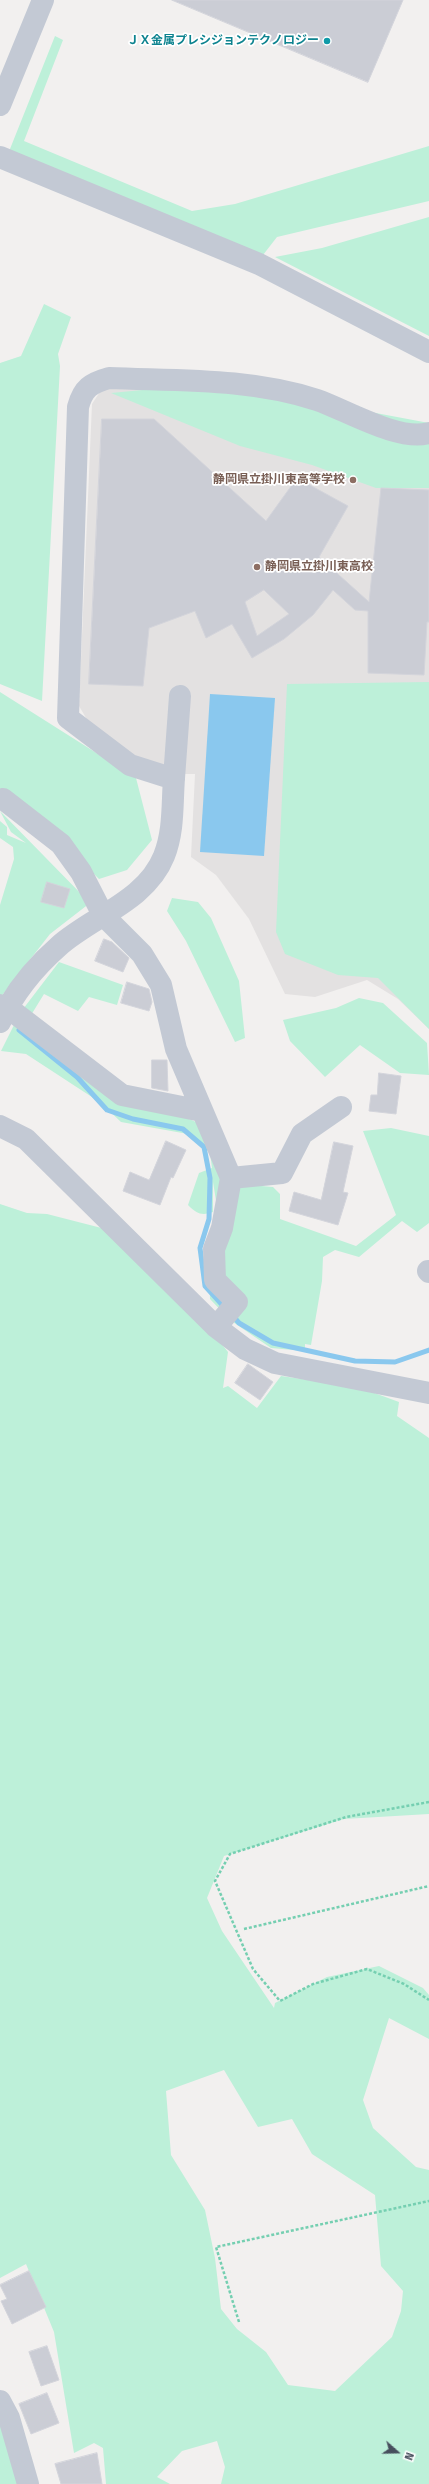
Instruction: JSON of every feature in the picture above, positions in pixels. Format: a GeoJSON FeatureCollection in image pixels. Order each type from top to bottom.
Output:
{"type":"FeatureCollection","features":[{"type":"Feature","properties":{"kind":"street"},"geometry":{"type":"LineString","coordinates":[[0,105],[43,0]]}},
{"type":"Feature","properties":{"kind":"street"},"geometry":{"type":"LineString","coordinates":[[0,157],[259,264],[429,352]]}},
{"type":"Feature","properties":{"kind":"street"},"geometry":{"type":"LineString","coordinates":[[174,779],[130,765],[68,718],[78,407],[82,392],[93,382],[109,378],[241,384],[279,390],[317,400],[401,432],[429,433]]}},
{"type":"Feature","properties":{"kind":"street"},"geometry":{"type":"LineString","coordinates":[[180,696],[172,830],[164,857],[153,876],[136,893],[60,945],[28,978],[2,1011],[122,1095],[202,1111]]}},
{"type":"Feature","properties":{"kind":"street"},"geometry":{"type":"LineString","coordinates":[[3,799],[61,844],[81,872],[103,915],[142,954],[161,985],[176,1049],[231,1178],[222,1228],[214,1250],[215,1280],[237,1302],[216,1327]]}},
{"type":"Feature","properties":{"kind":"street"},"geometry":{"type":"LineString","coordinates":[[231,1178],[282,1173],[302,1134],[341,1107]]}},
{"type":"Feature","properties":{"kind":"street"},"geometry":{"type":"LineString","coordinates":[[0,1126],[26,1139],[216,1327],[245,1349],[275,1363],[429,1393]]}},
{"type":"Feature","properties":{"kind":"street"},"geometry":{"type":"LineString","coordinates":[[0,2401],[8,2417],[28,2484]]}},
{"type":"Feature","properties":{"kind":"path"},"geometry":{"type":"LineString","coordinates":[[429,1802],[346,1817],[230,1854],[215,1881],[253,1969],[280,2001],[313,1984],[367,1969],[404,1984],[429,2000]]}},
{"type":"Feature","properties":{"kind":"path"},"geometry":{"type":"LineString","coordinates":[[244,1929],[429,1886]]}},
{"type":"Feature","properties":{"kind":"path"},"geometry":{"type":"LineString","coordinates":[[239,2322],[216,2247],[429,2201]]}},
{"type":"Feature","properties":{"kind":"shaded area","name":"静岡県立掛川東高校"},"geometry":{"type":"Polygon","coordinates":[[[109,378],[429,428],[429,1029],[398,999],[367,980],[315,997],[285,994],[249,919],[216,875],[191,857],[195,774],[158,774],[102,745],[79,706],[92,404],[109,378]]]}},
{"type":"Feature","properties":{"kind":"green space"},"geometry":{"type":"Polygon","coordinates":[[[55,36],[63,40],[24,141],[192,211],[235,204],[429,146],[429,201],[277,237],[263,255],[8,154],[55,36]]]}},
{"type":"Feature","properties":{"kind":"green space"},"geometry":{"type":"Polygon","coordinates":[[[429,217],[429,336],[275,257],[322,248],[429,217]]]}},
{"type":"Feature","properties":{"kind":"green space"},"geometry":{"type":"Polygon","coordinates":[[[44,304],[71,317],[58,354],[60,366],[42,701],[0,684],[0,363],[21,356],[44,304]]]}},
{"type":"Feature","properties":{"kind":"green space"},"geometry":{"type":"Polygon","coordinates":[[[216,383],[429,423],[429,488],[376,488],[312,465],[240,446],[111,393],[216,383]]]}},
{"type":"Feature","properties":{"kind":"green space"},"geometry":{"type":"Polygon","coordinates":[[[429,682],[429,1029],[378,978],[338,975],[285,954],[276,932],[287,684],[429,682]]]}},
{"type":"Feature","properties":{"kind":"green space"},"geometry":{"type":"Polygon","coordinates":[[[0,692],[136,778],[152,840],[127,870],[99,879],[51,831],[0,799],[0,692]]]}},
{"type":"Feature","properties":{"kind":"green space"},"geometry":{"type":"Polygon","coordinates":[[[0,811],[90,903],[50,934],[0,998],[0,905],[14,859],[13,847],[0,838],[0,821],[7,827],[7,835],[26,843],[11,832],[0,811]]]}},
{"type":"Feature","properties":{"kind":"green space"},"geometry":{"type":"Polygon","coordinates":[[[172,898],[198,902],[211,918],[239,981],[245,1038],[235,1042],[186,941],[167,911],[172,898]]]}},
{"type":"Feature","properties":{"kind":"green space"},"geometry":{"type":"Polygon","coordinates":[[[59,962],[123,985],[117,1005],[89,997],[78,1011],[44,994],[28,1020],[109,1084],[196,1122],[227,1183],[273,1187],[280,1194],[280,1219],[356,1246],[396,1215],[363,1131],[391,1128],[429,1136],[429,1223],[417,1232],[402,1221],[359,1257],[335,1250],[323,1257],[322,1281],[311,1345],[305,1344],[305,1351],[271,1348],[230,1320],[210,1299],[209,1263],[218,1213],[213,1182],[213,1212],[203,1214],[194,1210],[188,1205],[199,1173],[212,1168],[210,1153],[188,1134],[121,1122],[101,1103],[26,1054],[1,1051],[20,1013],[59,962]]]}},
{"type":"Feature","properties":{"kind":"green space"},"geometry":{"type":"Polygon","coordinates":[[[359,998],[383,1003],[427,1043],[429,1075],[400,1073],[360,1045],[325,1077],[290,1041],[283,1020],[336,1008],[359,998]]]}},
{"type":"Feature","properties":{"kind":"green space"},"geometry":{"type":"Polygon","coordinates":[[[0,1204],[27,1213],[47,1214],[121,1233],[178,1289],[228,1352],[223,1388],[228,1386],[257,1408],[281,1376],[358,1387],[399,1402],[397,1416],[429,1438],[429,1814],[344,1819],[224,1856],[207,1898],[222,1931],[274,2008],[275,2003],[327,1977],[379,1966],[423,1988],[429,1995],[429,2039],[389,2018],[363,2100],[373,2128],[416,2167],[429,2170],[429,2484],[221,2484],[225,2467],[217,2441],[182,2451],[157,2477],[170,2484],[106,2484],[103,2448],[94,2443],[74,2453],[54,2332],[26,2264],[0,2278],[0,1204]],[[224,2070],[166,2091],[171,2155],[205,2210],[215,2258],[221,2309],[237,2329],[266,2352],[288,2385],[335,2391],[392,2337],[401,2311],[403,2291],[381,2266],[375,2195],[312,2154],[292,2119],[258,2127],[224,2070]]]}},
{"type":"Feature","properties":{"kind":"green space"},"geometry":{"type":"Polygon","coordinates":[[[0,2406],[18,2484],[0,2484],[0,2406]]]}},
{"type":"Feature","properties":{"kind":"water"},"geometry":{"type":"Polygon","coordinates":[[[210,694],[275,698],[264,856],[200,852],[210,694]]]}},
{"type":"Feature","properties":{"kind":"building","name":"ＪＸ金属プレシジョンテクノロジー"},"geometry":{"type":"Polygon","coordinates":[[[172,0],[403,0],[368,82],[172,0]]]}},
{"type":"Feature","properties":{"kind":"building"},"geometry":{"type":"Polygon","coordinates":[[[102,419],[154,419],[266,521],[297,478],[348,506],[319,557],[369,602],[381,488],[429,490],[429,622],[427,622],[424,675],[368,673],[368,611],[355,610],[333,590],[313,615],[284,639],[252,658],[232,624],[206,638],[195,611],[149,628],[143,686],[89,684],[102,419]],[[264,590],[245,602],[257,636],[289,614],[264,590]]]}},
{"type":"Feature","properties":{"kind":"building"},"geometry":{"type":"Polygon","coordinates":[[[47,882],[70,889],[64,908],[41,902],[47,882]]]}},
{"type":"Feature","properties":{"kind":"building"},"geometry":{"type":"Polygon","coordinates":[[[104,939],[112,942],[129,958],[123,972],[95,961],[104,939]]]}},
{"type":"Feature","properties":{"kind":"building"},"geometry":{"type":"Polygon","coordinates":[[[127,982],[149,989],[152,1002],[149,1011],[121,1003],[127,982]]]}},
{"type":"Feature","properties":{"kind":"building"},"geometry":{"type":"Polygon","coordinates":[[[152,1060],[167,1060],[168,1091],[152,1088],[152,1060]]]}},
{"type":"Feature","properties":{"kind":"building"},"geometry":{"type":"Polygon","coordinates":[[[379,1073],[401,1076],[396,1114],[369,1111],[371,1095],[377,1095],[379,1073]]]}},
{"type":"Feature","properties":{"kind":"building"},"geometry":{"type":"Polygon","coordinates":[[[166,1141],[186,1150],[173,1178],[171,1177],[160,1205],[123,1191],[130,1172],[149,1180],[166,1141]]]}},
{"type":"Feature","properties":{"kind":"building"},"geometry":{"type":"Polygon","coordinates":[[[334,1142],[353,1146],[343,1192],[348,1193],[338,1225],[289,1211],[294,1192],[321,1200],[334,1142]]]}},
{"type":"Feature","properties":{"kind":"building"},"geometry":{"type":"Polygon","coordinates":[[[248,1364],[273,1382],[260,1400],[235,1383],[248,1364]]]}},
{"type":"Feature","properties":{"kind":"building"},"geometry":{"type":"Polygon","coordinates":[[[29,2271],[46,2307],[12,2324],[1,2301],[7,2299],[0,2285],[29,2271]]]}},
{"type":"Feature","properties":{"kind":"building"},"geometry":{"type":"Polygon","coordinates":[[[47,2346],[59,2380],[41,2386],[29,2352],[47,2346]]]}},
{"type":"Feature","properties":{"kind":"building"},"geometry":{"type":"Polygon","coordinates":[[[47,2393],[59,2423],[31,2434],[19,2404],[47,2393]]]}},
{"type":"Feature","properties":{"kind":"building"},"geometry":{"type":"Polygon","coordinates":[[[97,2453],[102,2484],[61,2484],[55,2464],[97,2453]]]}},
{"type":"Feature","properties":{"kind":"waterway"},"geometry":{"type":"LineString","coordinates":[[19,1030],[77,1077],[107,1110],[133,1119],[183,1129],[204,1147],[210,1178],[209,1219],[200,1248],[205,1286],[225,1308]]}},
{"type":"Feature","properties":{"kind":"waterway"},"geometry":{"type":"LineString","coordinates":[[233,1316],[239,1323],[273,1343],[355,1361],[395,1362],[429,1350]]}},
{"type":"Feature","properties":{"kind":"place","name":"ＪＸ金属プレシジョンテクノロジー"},"geometry":{"type":"Point","coordinates":[327,41]}},
{"type":"Feature","properties":{"kind":"place","name":"静岡県立掛川東高等学校"},"geometry":{"type":"Point","coordinates":[353,480]}},
{"type":"Feature","properties":{"kind":"place","name":"静岡県立掛川東高校"},"geometry":{"type":"Point","coordinates":[257,567]}}]}
